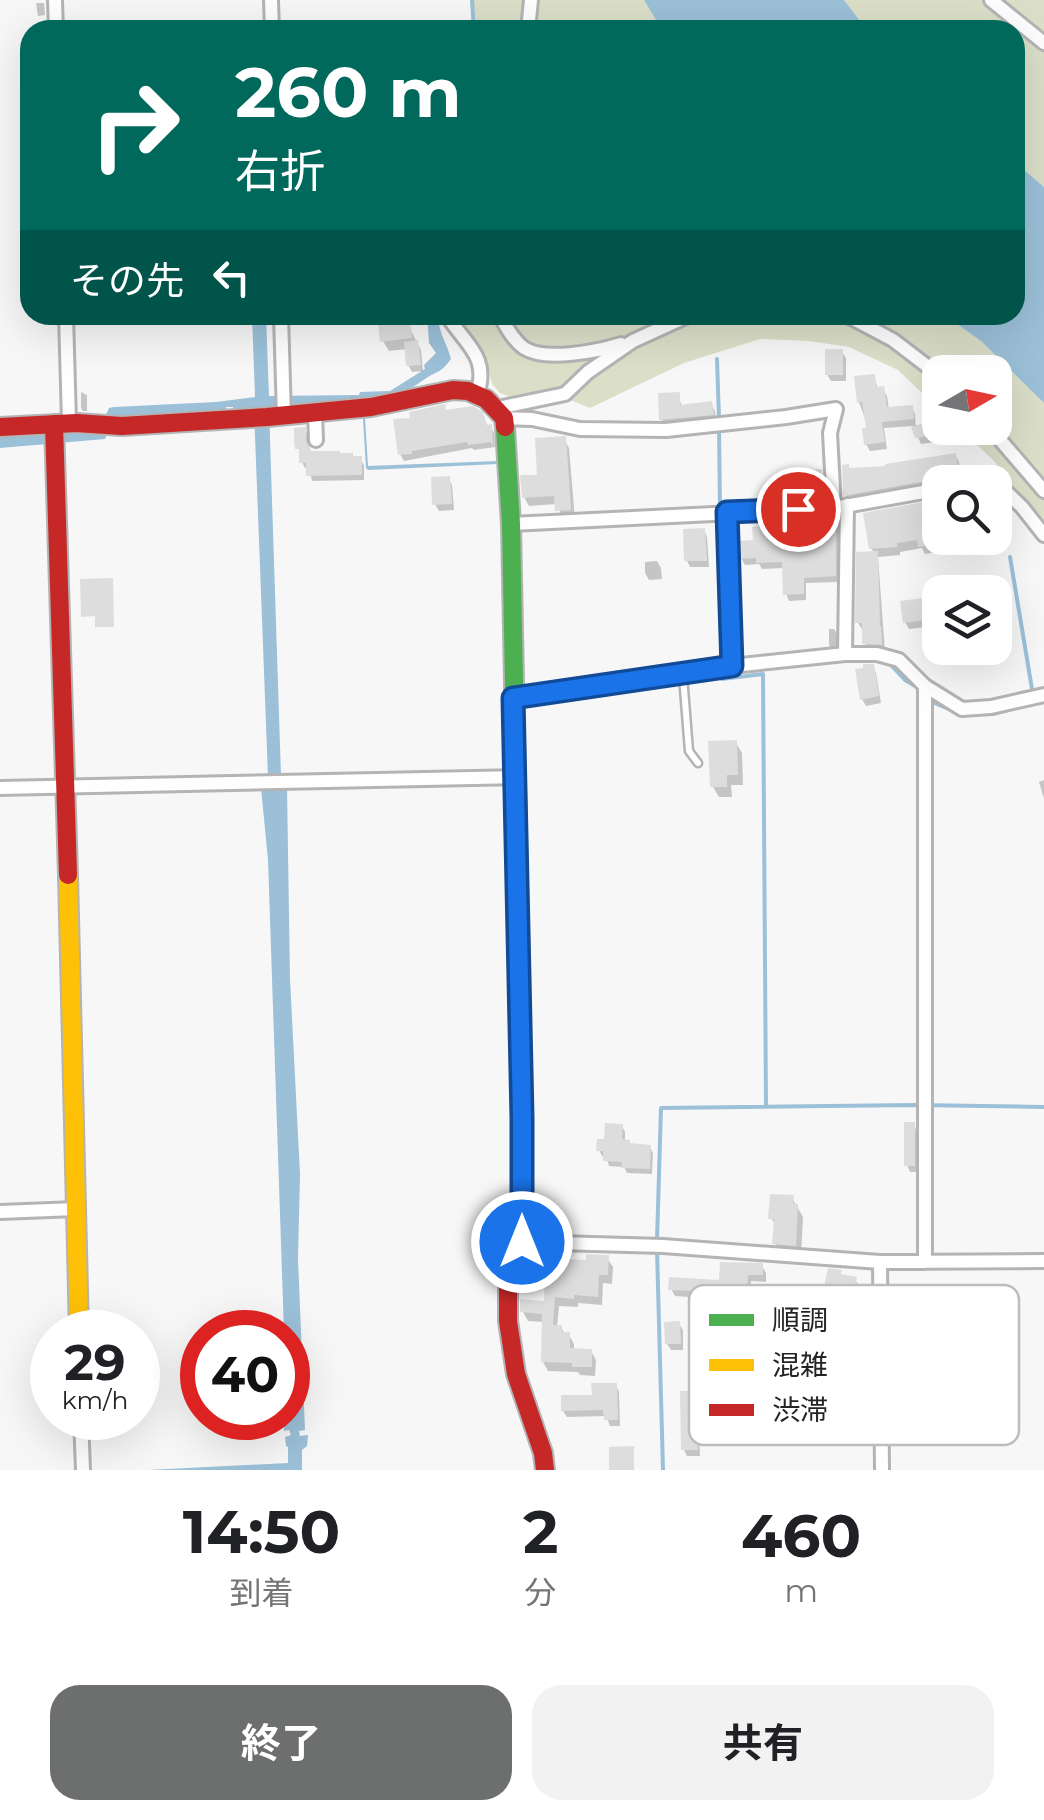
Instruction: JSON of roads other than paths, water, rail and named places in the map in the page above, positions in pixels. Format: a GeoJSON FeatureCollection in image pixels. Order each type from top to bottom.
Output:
{"type":"FeatureCollection","features":[{"type":"Feature","properties":{"kind":"street"},"geometry":{"type":"LineString","coordinates":[[991,0],[1015,20]]}},
{"type":"Feature","properties":{"kind":"street"},"geometry":{"type":"LineString","coordinates":[[65,325],[58,431],[79,1310]]}},
{"type":"Feature","properties":{"kind":"street"},"geometry":{"type":"LineString","coordinates":[[281,325],[281,417]]}},
{"type":"Feature","properties":{"kind":"street"},"geometry":{"type":"LineString","coordinates":[[454,325],[478,356],[482,380],[477,395]]}},
{"type":"Feature","properties":{"kind":"street"},"geometry":{"type":"LineString","coordinates":[[505,325],[523,347],[536,353],[566,354],[605,349],[668,325]]}},
{"type":"Feature","properties":{"kind":"street"},"geometry":{"type":"LineString","coordinates":[[865,325],[922,362]]}},
{"type":"Feature","properties":{"kind":"street"},"geometry":{"type":"LineString","coordinates":[[501,413],[565,394],[588,372],[633,341]]}},
{"type":"Feature","properties":{"kind":"street"},"geometry":{"type":"LineString","coordinates":[[0,427],[58,431],[106,423],[122,426],[246,420],[363,408],[461,390],[487,398],[501,413],[507,440],[511,524],[522,1242],[508,1287],[508,1321],[516,1374],[546,1470]]}},
{"type":"Feature","properties":{"kind":"street"},"geometry":{"type":"LineString","coordinates":[[501,413],[580,429],[666,430],[836,408],[830,433],[840,506],[845,654]]}},
{"type":"Feature","properties":{"kind":"street"},"geometry":{"type":"LineString","coordinates":[[315,413],[316,440]]}},
{"type":"Feature","properties":{"kind":"street"},"geometry":{"type":"LineString","coordinates":[[1005,445],[1044,491]]}},
{"type":"Feature","properties":{"kind":"street"},"geometry":{"type":"LineString","coordinates":[[511,524],[840,506],[922,492]]}},
{"type":"Feature","properties":{"kind":"street"},"geometry":{"type":"LineString","coordinates":[[1012,497],[1044,534]]}},
{"type":"Feature","properties":{"kind":"street"},"geometry":{"type":"LineString","coordinates":[[722,512],[725,667]]}},
{"type":"Feature","properties":{"kind":"street"},"geometry":{"type":"LineString","coordinates":[[513,698],[845,654],[876,654],[898,660],[925,692],[962,709],[1036,696]]}},
{"type":"Feature","properties":{"kind":"street"},"geometry":{"type":"LineString","coordinates":[[925,692],[925,1262]]}},
{"type":"Feature","properties":{"kind":"street"},"geometry":{"type":"LineString","coordinates":[[0,788],[516,777]]}},
{"type":"Feature","properties":{"kind":"street"},"geometry":{"type":"LineString","coordinates":[[0,1212],[76,1209]]}},
{"type":"Feature","properties":{"kind":"street"},"geometry":{"type":"LineString","coordinates":[[522,1242],[656,1246],[880,1262],[1044,1262]]}},
{"type":"Feature","properties":{"kind":"street"},"geometry":{"type":"LineString","coordinates":[[880,1262],[880,1285]]}},
{"type":"Feature","properties":{"kind":"street"},"geometry":{"type":"LineString","coordinates":[[82,1440],[83,1468]]}},
{"type":"Feature","properties":{"kind":"street"},"geometry":{"type":"LineString","coordinates":[[882,1445],[882,1470]]}},
{"type":"Feature","properties":{"kind":"lane"},"geometry":{"type":"LineString","coordinates":[[682,674],[689,752],[698,762]]}},
{"type":"Feature","properties":{"kind":"water"},"geometry":{"type":"Polygon","coordinates":[[[644,0],[844,0],[859,20],[656,20],[644,0]]]}},
{"type":"Feature","properties":{"kind":"water"},"geometry":{"type":"Polygon","coordinates":[[[1025,171],[1044,187],[1044,403],[1012,372],[1012,355],[995,355],[958,325],[1025,325],[1025,171]]]}},
{"type":"Feature","properties":{"kind":"water"},"geometry":{"type":"Polygon","coordinates":[[[252,325],[266,325],[269,396],[390,391],[425,369],[424,365],[436,353],[429,343],[428,325],[440,325],[451,359],[447,364],[403,392],[364,402],[368,466],[498,461],[368,470],[359,398],[269,408],[281,776],[287,787],[290,979],[300,1174],[300,1310],[283,1310],[268,860],[261,788],[268,777],[254,409],[233,411],[233,407],[226,407],[227,411],[115,417],[105,439],[0,448],[0,437],[93,433],[99,430],[109,408],[255,397],[252,325]]]}},
{"type":"Feature","properties":{"kind":"water"},"geometry":{"type":"Polygon","coordinates":[[[285,1440],[308,1440],[302,1450],[302,1470],[148,1470],[288,1463],[285,1440]]]}},
{"type":"Feature","properties":{"kind":"waterway"},"geometry":{"type":"LineString","coordinates":[[472,0],[473,20]]}},
{"type":"Feature","properties":{"kind":"waterway"},"geometry":{"type":"LineString","coordinates":[[717,359],[719,419]]}},
{"type":"Feature","properties":{"kind":"waterway"},"geometry":{"type":"LineString","coordinates":[[719,428],[720,509]]}},
{"type":"Feature","properties":{"kind":"waterway"},"geometry":{"type":"LineString","coordinates":[[720,518],[722,664]]}},
{"type":"Feature","properties":{"kind":"waterway"},"geometry":{"type":"LineString","coordinates":[[1010,557],[1033,695]]}},
{"type":"Feature","properties":{"kind":"waterway"},"geometry":{"type":"LineString","coordinates":[[871,660],[888,662],[917,687]]}},
{"type":"Feature","properties":{"kind":"waterway"},"geometry":{"type":"LineString","coordinates":[[722,673],[722,679],[763,674],[766,1107]]}},
{"type":"Feature","properties":{"kind":"waterway"},"geometry":{"type":"LineString","coordinates":[[928,697],[959,713]]}},
{"type":"Feature","properties":{"kind":"waterway"},"geometry":{"type":"LineString","coordinates":[[974,714],[993,714],[1023,706]]}},
{"type":"Feature","properties":{"kind":"waterway"},"geometry":{"type":"LineString","coordinates":[[657,1240],[661,1108],[1044,1107]]}},
{"type":"Feature","properties":{"kind":"waterway"},"geometry":{"type":"LineString","coordinates":[[657,1250],[663,1470]]}}]}
